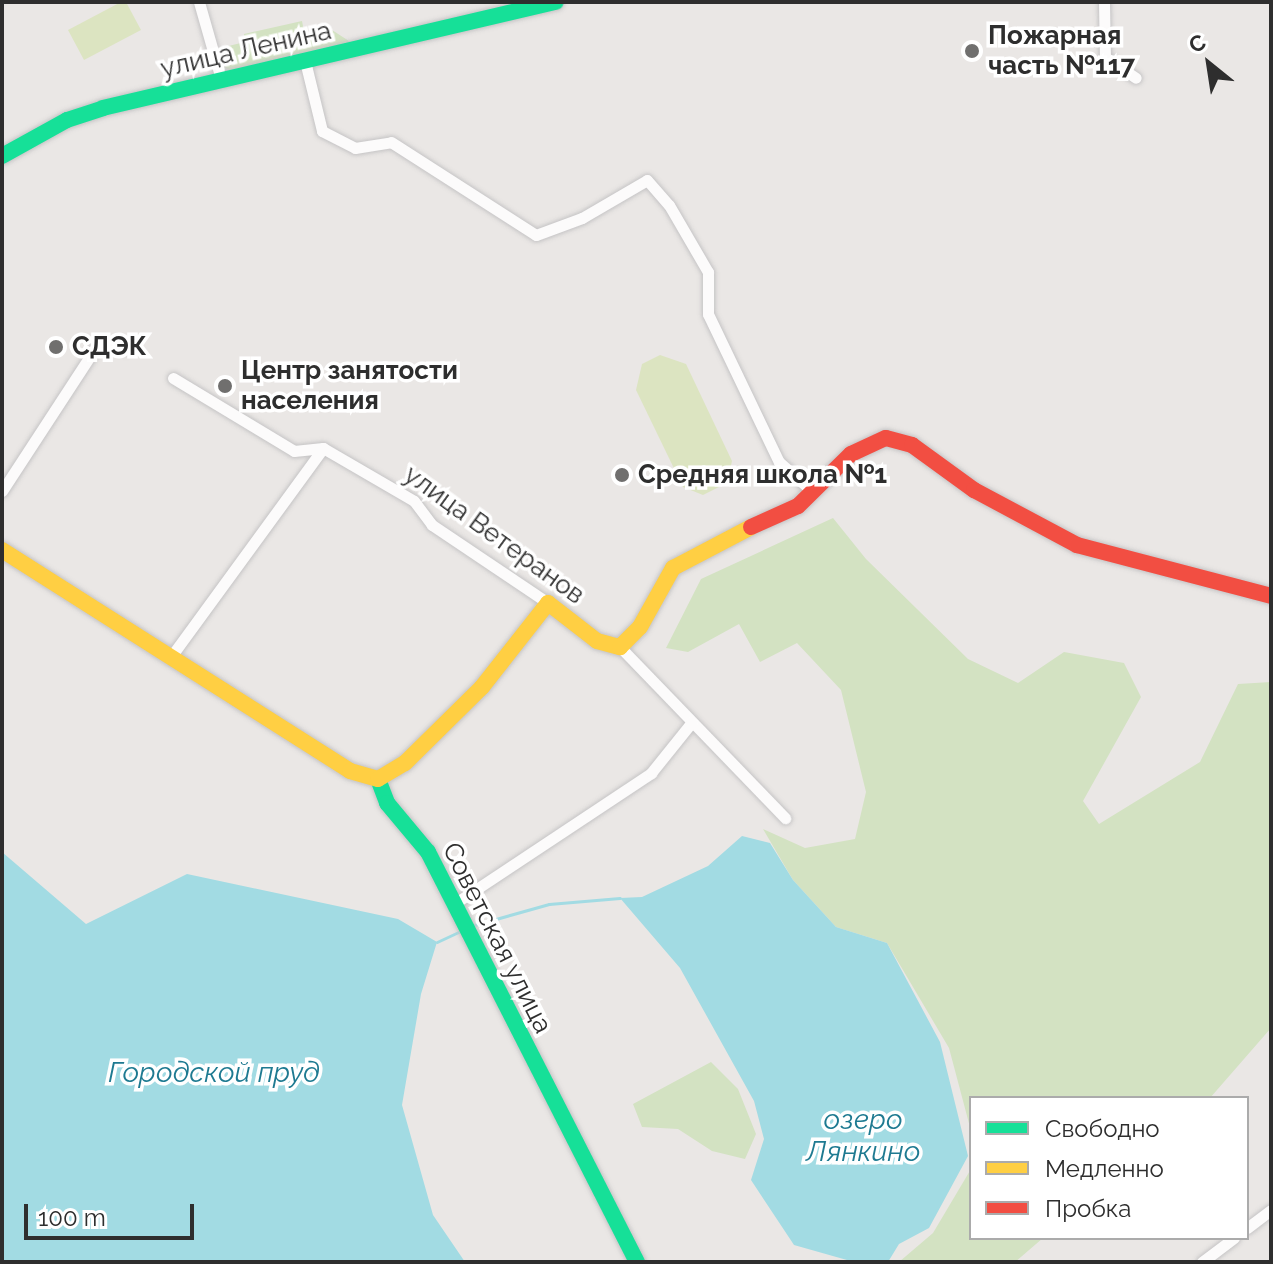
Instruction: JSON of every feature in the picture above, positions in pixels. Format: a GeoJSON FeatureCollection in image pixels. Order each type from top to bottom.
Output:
{"type":"FeatureCollection","features":[{"type":"Feature","properties":{"kind":"street"},"geometry":{"type":"LineString","coordinates":[[199,2],[221,79]]}},
{"type":"Feature","properties":{"kind":"street","name":"улица Ленина"},"geometry":{"type":"LineString","coordinates":[[2,156],[67,120],[516,7],[556,2]]}},
{"type":"Feature","properties":{"kind":"street"},"geometry":{"type":"LineString","coordinates":[[1104,2],[1105,57],[1136,78]]}},
{"type":"Feature","properties":{"kind":"street"},"geometry":{"type":"LineString","coordinates":[[305,61],[322,131],[355,148],[391,142],[536,235],[582,218],[647,180],[669,205],[708,272],[708,314],[779,462],[812,491]]}},
{"type":"Feature","properties":{"kind":"street"},"geometry":{"type":"LineString","coordinates":[[2,491],[99,342],[126,348]]}},
{"type":"Feature","properties":{"kind":"street","name":"улица Ветеранов"},"geometry":{"type":"LineString","coordinates":[[173,378],[294,451],[323,448],[414,501],[432,525],[548,603],[597,641],[620,647],[785,818]]}},
{"type":"Feature","properties":{"kind":"street"},"geometry":{"type":"LineString","coordinates":[[620,647],[635,634],[673,568],[686,557],[781,515],[851,454],[886,438],[912,445],[974,490],[1077,545],[1271,596]]}},
{"type":"Feature","properties":{"kind":"street"},"geometry":{"type":"LineString","coordinates":[[170,658],[323,448]]}},
{"type":"Feature","properties":{"kind":"street"},"geometry":{"type":"LineString","coordinates":[[2,550],[350,771],[378,779],[405,763],[482,687],[548,603]]}},
{"type":"Feature","properties":{"kind":"street"},"geometry":{"type":"LineString","coordinates":[[454,904],[651,773],[692,722]]}},
{"type":"Feature","properties":{"kind":"street","name":"Советская улица"},"geometry":{"type":"LineString","coordinates":[[378,779],[387,803],[428,852],[469,940],[637,1262]]}},
{"type":"Feature","properties":{"kind":"street"},"geometry":{"type":"LineString","coordinates":[[1249,1226],[1271,1210]]}},
{"type":"Feature","properties":{"kind":"street"},"geometry":{"type":"LineString","coordinates":[[1202,1262],[1231,1240]]}},
{"type":"Feature","properties":{"kind":"green space"},"geometry":{"type":"Polygon","coordinates":[[[126,2],[141,30],[84,60],[68,30],[126,2]]]}},
{"type":"Feature","properties":{"kind":"green space"},"geometry":{"type":"Polygon","coordinates":[[[302,21],[305,36],[332,30],[352,43],[230,70],[222,67],[216,49],[245,42],[244,34],[302,21]]]}},
{"type":"Feature","properties":{"kind":"green space"},"geometry":{"type":"Polygon","coordinates":[[[660,355],[686,364],[732,461],[727,483],[703,495],[683,487],[636,390],[642,364],[660,355]]]}},
{"type":"Feature","properties":{"kind":"green space"},"geometry":{"type":"Polygon","coordinates":[[[833,518],[866,559],[968,659],[1018,683],[1064,652],[1124,663],[1141,697],[1083,801],[1099,824],[1200,762],[1238,684],[1271,682],[1271,1028],[1212,1096],[969,1096],[969,1123],[949,1048],[887,943],[836,927],[793,880],[763,829],[805,848],[855,839],[866,792],[841,690],[797,643],[760,662],[739,624],[688,652],[666,648],[701,579],[833,518]]]}},
{"type":"Feature","properties":{"kind":"green space"},"geometry":{"type":"Polygon","coordinates":[[[711,1062],[738,1089],[756,1134],[745,1159],[712,1151],[678,1129],[642,1127],[633,1104],[711,1062]]]}},
{"type":"Feature","properties":{"kind":"green space"},"geometry":{"type":"Polygon","coordinates":[[[969,1172],[969,1240],[1041,1240],[1015,1262],[899,1262],[933,1233],[969,1172]]]}},
{"type":"Feature","properties":{"kind":"water","name":"озеро Лянкино"},"geometry":{"type":"Polygon","coordinates":[[[742,836],[770,843],[793,880],[836,927],[887,943],[940,1042],[968,1156],[929,1228],[899,1244],[888,1262],[854,1262],[794,1245],[751,1180],[764,1139],[754,1101],[680,968],[620,898],[642,897],[708,866],[742,836]]]}},
{"type":"Feature","properties":{"kind":"water","name":"Городской пруд"},"geometry":{"type":"Polygon","coordinates":[[[2,852],[86,924],[187,874],[398,919],[437,942],[421,994],[402,1105],[433,1215],[465,1262],[2,1262],[2,852]]]}},
{"type":"Feature","properties":{"kind":"waterway"},"geometry":{"type":"LineString","coordinates":[[471,926],[549,904],[620,898]]}},
{"type":"Feature","properties":{"kind":"waterway"},"geometry":{"type":"LineString","coordinates":[[437,942],[461,931]]}},
{"type":"Feature","properties":{"kind":"traffic: fast"},"geometry":{"type":"LineString","coordinates":[[2,156],[67,120],[103,108],[556,2]]}},
{"type":"Feature","properties":{"kind":"traffic: fast"},"geometry":{"type":"LineString","coordinates":[[378,779],[387,803],[428,852],[637,1262]]}},
{"type":"Feature","properties":{"kind":"traffic: slow"},"geometry":{"type":"LineString","coordinates":[[378,779],[405,763],[482,687],[548,603],[597,641],[620,647],[640,627],[673,568],[751,527]]}},
{"type":"Feature","properties":{"kind":"traffic: slow"},"geometry":{"type":"LineString","coordinates":[[2,550],[350,771],[378,779]]}},
{"type":"Feature","properties":{"kind":"traffic: jam"},"geometry":{"type":"LineString","coordinates":[[751,527],[798,506],[851,454],[886,438],[912,445],[974,490],[1077,545],[1271,596]]}},
{"type":"Feature","properties":{"kind":"place","name":"Пожарная часть №117"},"geometry":{"type":"Point","coordinates":[972,51]}},
{"type":"Feature","properties":{"kind":"place","name":"СДЭК"},"geometry":{"type":"Point","coordinates":[56,347]}},
{"type":"Feature","properties":{"kind":"place","name":"Центр занятости населения"},"geometry":{"type":"Point","coordinates":[225,386]}},
{"type":"Feature","properties":{"kind":"place","name":"Средняя школа №1"},"geometry":{"type":"Point","coordinates":[622,475]}}]}
